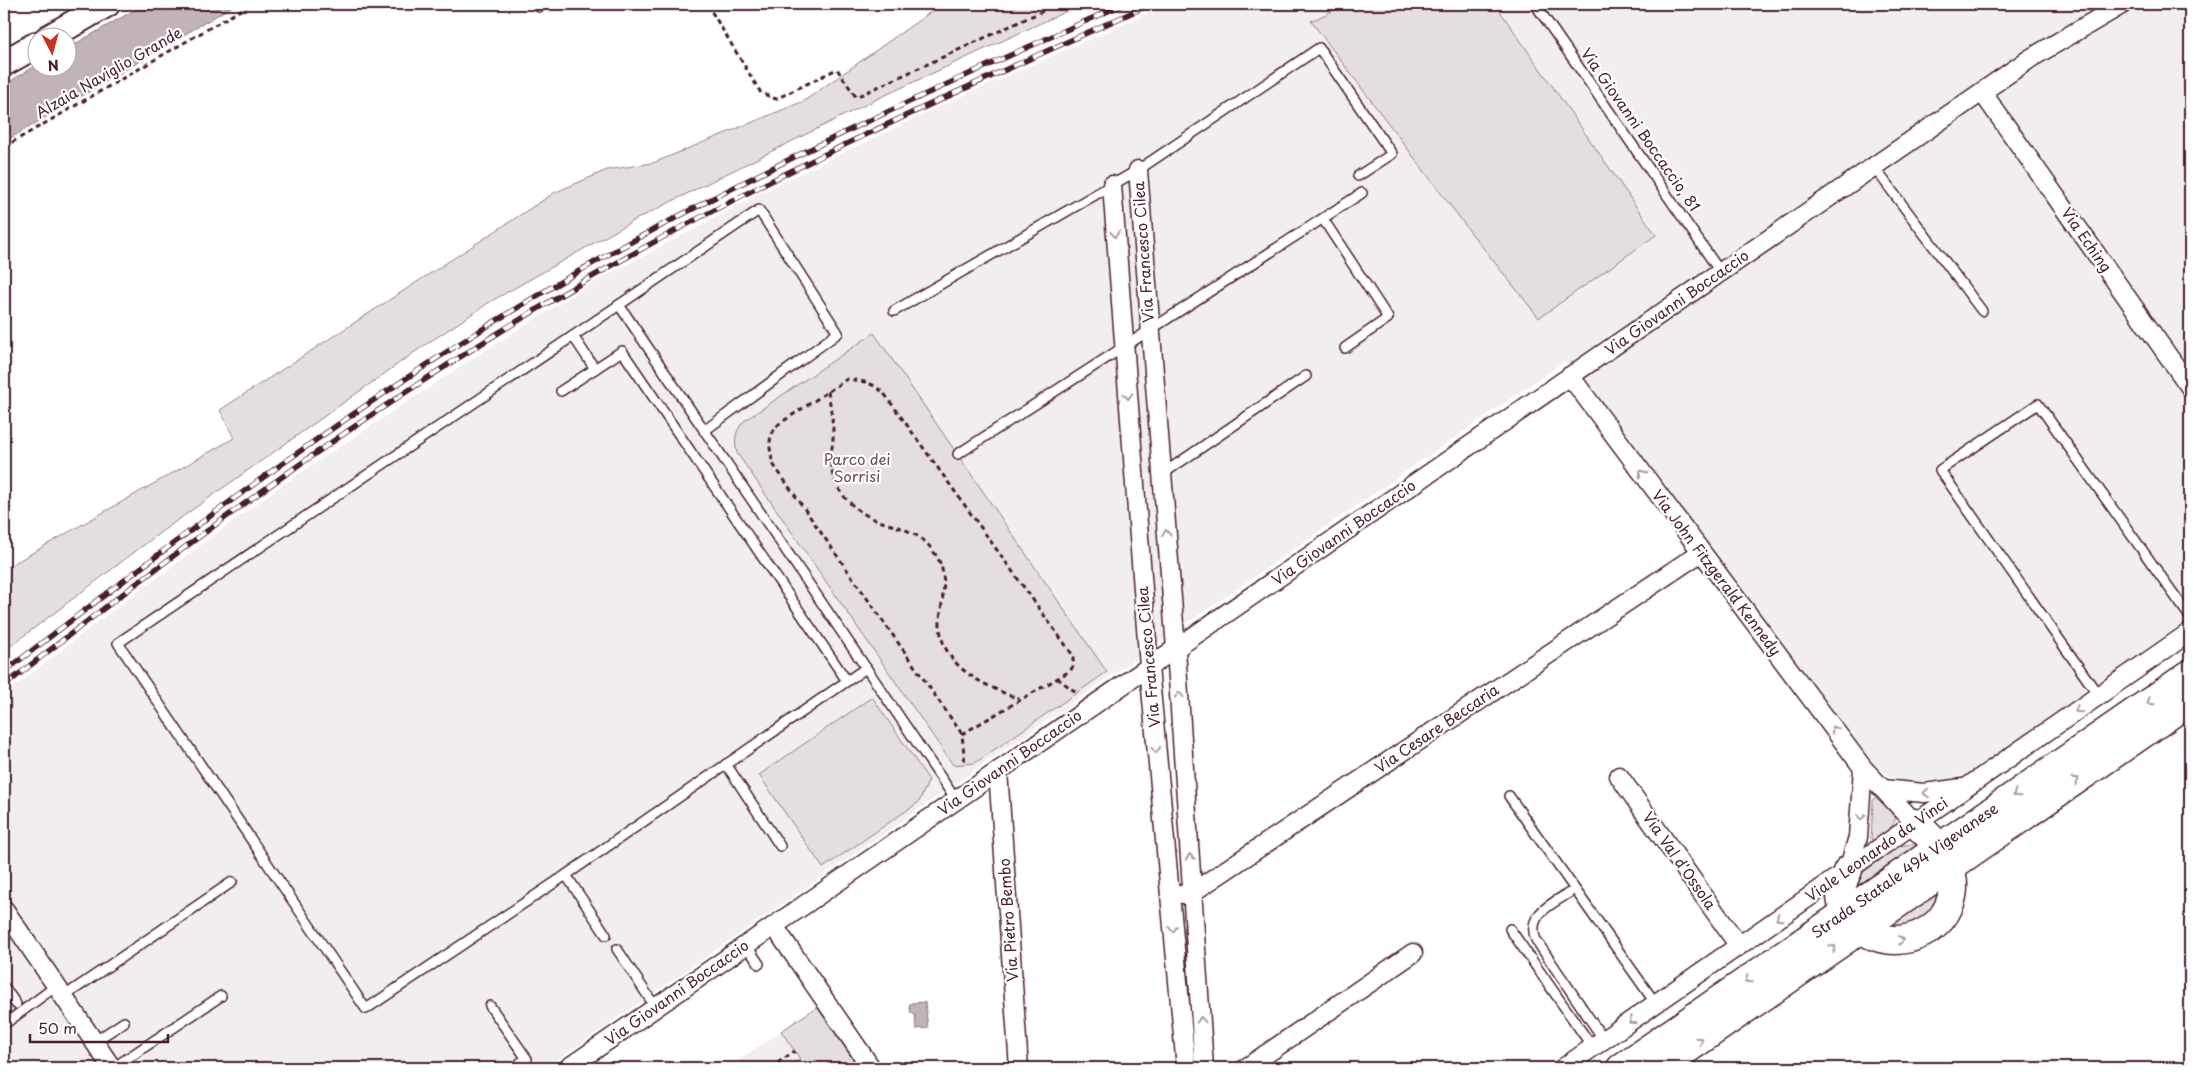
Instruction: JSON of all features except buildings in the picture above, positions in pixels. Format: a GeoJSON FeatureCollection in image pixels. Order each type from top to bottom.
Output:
{"type":"FeatureCollection","features":[{"type":"Feature","properties":{"kind":"main road"},"geometry":{"type":"LineString","coordinates":[[65,28],[107,4]]}},
{"type":"Feature","properties":{"kind":"main road"},"geometry":{"type":"LineString","coordinates":[[4,63],[28,50]]}},
{"type":"Feature","properties":{"kind":"main road","name":"Strada Statale 494 Vigevanese"},"geometry":{"type":"LineString","coordinates":[[1660,1068],[1853,921],[1944,857],[2190,674]]}},
{"type":"Feature","properties":{"kind":"main road","name":"Strada Statale 494 Vigevanese"},"geometry":{"type":"LineString","coordinates":[[1944,857],[2190,701]]}},
{"type":"Feature","properties":{"kind":"main road"},"geometry":{"type":"LineString","coordinates":[[1848,870],[1841,884],[1840,895],[1853,921],[1877,938],[1896,941],[1915,937],[1932,928],[1948,905],[1952,886],[1944,857],[1915,823]]}},
{"type":"Feature","properties":{"kind":"main road","name":"Strada Statale 494 Vigevanese"},"geometry":{"type":"LineString","coordinates":[[1621,1068],[1853,921]]}},
{"type":"Feature","properties":{"kind":"street","name":"Via Giovanni Boccaccio"},"geometry":{"type":"LineString","coordinates":[[568,1068],[2031,58],[2123,4]]}},
{"type":"Feature","properties":{"kind":"street","name":"Via Eching"},"geometry":{"type":"LineString","coordinates":[[1982,92],[2190,387]]}},
{"type":"Feature","properties":{"kind":"street","name":"Via Francesco Cilea"},"geometry":{"type":"LineString","coordinates":[[1138,170],[1176,649],[1204,1068]]}},
{"type":"Feature","properties":{"kind":"street","name":"Via Francesco Cilea"},"geometry":{"type":"LineString","coordinates":[[1112,185],[1149,667],[1186,1068]]}},
{"type":"Feature","properties":{"kind":"street","name":"Via John Fitzgerald Kennedy"},"geometry":{"type":"LineString","coordinates":[[1570,376],[1700,553],[1864,768],[1915,823]]}},
{"type":"Feature","properties":{"kind":"street","name":"Via Cesare Beccaria"},"geometry":{"type":"LineString","coordinates":[[1170,895],[1192,892],[1700,553]]}},
{"type":"Feature","properties":{"kind":"street","name":"Viale Leonardo da Vinci"},"geometry":{"type":"LineString","coordinates":[[1563,1068],[2190,632]]}},
{"type":"Feature","properties":{"kind":"street"},"geometry":{"type":"LineString","coordinates":[[1848,870],[1858,838],[1864,768]]}},
{"type":"Feature","properties":{"kind":"street","name":"Via Pietro Bembo"},"geometry":{"type":"LineString","coordinates":[[998,771],[1020,1068]]}},
{"type":"Feature","properties":{"kind":"street","name":"Via Val d'Ossola"},"geometry":{"type":"LineString","coordinates":[[1618,776],[1739,946]]}},
{"type":"Feature","properties":{"kind":"street"},"geometry":{"type":"LineString","coordinates":[[1883,789],[1924,793],[1968,787]]}},
{"type":"Feature","properties":{"kind":"street"},"geometry":{"type":"LineString","coordinates":[[4,909],[113,1068]]}},
{"type":"Feature","properties":{"kind":"street"},"geometry":{"type":"LineString","coordinates":[[774,926],[870,1066]]}},
{"type":"Feature","properties":{"kind":"street"},"geometry":{"type":"LineString","coordinates":[[1246,1068],[1413,953]]}},
{"type":"Feature","properties":{"kind":"lane","name":"Via Giovanni Boccaccio, 81"},"geometry":{"type":"LineString","coordinates":[[1535,4],[1721,273]]}},
{"type":"Feature","properties":{"kind":"lane"},"geometry":{"type":"LineString","coordinates":[[1138,170],[1319,48],[1392,154],[1358,176]]}},
{"type":"Feature","properties":{"kind":"lane"},"geometry":{"type":"LineString","coordinates":[[1874,167],[1982,311]]}},
{"type":"Feature","properties":{"kind":"lane","name":"Via Francesco Cilea"},"geometry":{"type":"LineString","coordinates":[[1112,185],[1138,170]]}},
{"type":"Feature","properties":{"kind":"lane"},"geometry":{"type":"LineString","coordinates":[[894,310],[1112,185]]}},
{"type":"Feature","properties":{"kind":"lane"},"geometry":{"type":"LineString","coordinates":[[958,454],[1362,193]]}},
{"type":"Feature","properties":{"kind":"lane"},"geometry":{"type":"LineString","coordinates":[[704,431],[838,333],[759,210],[118,643],[366,1009],[566,875],[866,668]]}},
{"type":"Feature","properties":{"kind":"lane"},"geometry":{"type":"LineString","coordinates":[[1323,219],[1388,318],[1345,348]]}},
{"type":"Feature","properties":{"kind":"lane"},"geometry":{"type":"LineString","coordinates":[[619,305],[956,800]]}},
{"type":"Feature","properties":{"kind":"lane"},"geometry":{"type":"LineString","coordinates":[[573,336],[595,369]]}},
{"type":"Feature","properties":{"kind":"lane"},"geometry":{"type":"LineString","coordinates":[[561,391],[622,352],[847,681]]}},
{"type":"Feature","properties":{"kind":"lane"},"geometry":{"type":"LineString","coordinates":[[1161,475],[1306,376]]}},
{"type":"Feature","properties":{"kind":"lane"},"geometry":{"type":"LineString","coordinates":[[2099,696],[1940,470],[2038,404],[2190,617]]}},
{"type":"Feature","properties":{"kind":"lane"},"geometry":{"type":"LineString","coordinates":[[726,764],[780,846]]}},
{"type":"Feature","properties":{"kind":"lane"},"geometry":{"type":"LineString","coordinates":[[1509,796],[1656,1004]]}},
{"type":"Feature","properties":{"kind":"lane"},"geometry":{"type":"LineString","coordinates":[[566,875],[606,935]]}},
{"type":"Feature","properties":{"kind":"lane"},"geometry":{"type":"LineString","coordinates":[[6,1023],[232,882]]}},
{"type":"Feature","properties":{"kind":"lane"},"geometry":{"type":"LineString","coordinates":[[1569,892],[1543,909],[1534,921],[1532,931],[1599,1044]]}},
{"type":"Feature","properties":{"kind":"lane"},"geometry":{"type":"LineString","coordinates":[[1510,929],[1599,1044]]}},
{"type":"Feature","properties":{"kind":"lane"},"geometry":{"type":"LineString","coordinates":[[746,946],[759,964]]}},
{"type":"Feature","properties":{"kind":"lane"},"geometry":{"type":"LineString","coordinates":[[617,949],[656,1008]]}},
{"type":"Feature","properties":{"kind":"lane"},"geometry":{"type":"LineString","coordinates":[[4,987],[16,1004]]}},
{"type":"Feature","properties":{"kind":"lane"},"geometry":{"type":"LineString","coordinates":[[113,1068],[221,996]]}},
{"type":"Feature","properties":{"kind":"lane"},"geometry":{"type":"LineString","coordinates":[[490,1006],[527,1059],[518,1067]]}},
{"type":"Feature","properties":{"kind":"lane"},"geometry":{"type":"LineString","coordinates":[[94,1042],[124,1022]]}},
{"type":"Feature","properties":{"kind":"path","name":"Alzaia Naviglio Grande"},"geometry":{"type":"LineString","coordinates":[[4,147],[251,4]]}},
{"type":"Feature","properties":{"kind":"path"},"geometry":{"type":"LineString","coordinates":[[707,4],[761,92],[776,99],[837,68],[856,97],[1058,4]]}},
{"type":"Feature","properties":{"kind":"path"},"geometry":{"type":"LineString","coordinates":[[962,734],[1074,666],[1072,654],[886,396],[872,383],[847,380],[828,391],[772,431],[769,444],[773,464],[962,734],[965,764]]}},
{"type":"Feature","properties":{"kind":"path"},"geometry":{"type":"LineString","coordinates":[[828,391],[834,434],[831,464],[833,475],[846,500],[859,511],[879,521],[899,526],[917,535],[933,550],[943,568],[944,591],[940,620],[942,641],[956,664],[968,675],[990,688],[1020,699]]}},
{"type":"Feature","properties":{"kind":"path"},"geometry":{"type":"LineString","coordinates":[[1057,678],[1077,693]]}},
{"type":"Feature","properties":{"kind":"path"},"geometry":{"type":"LineString","coordinates":[[770,1068],[794,1052]]}},
{"type":"Feature","properties":{"kind":"shaded area"},"geometry":{"type":"Polygon","coordinates":[[[145,4],[236,4],[4,142],[4,85],[28,70],[28,78],[78,78],[78,42],[145,4]]]}},
{"type":"Feature","properties":{"kind":"shaded area"},"geometry":{"type":"Polygon","coordinates":[[[1168,4],[2190,4],[2190,623],[1974,772],[1949,779],[1908,782],[1889,776],[1870,760],[1565,361],[546,1068],[4,1068],[4,695],[105,616],[275,490],[470,360],[589,285],[774,186],[940,106],[1168,4]]]}},
{"type":"Feature","properties":{"kind":"shaded area"},"geometry":{"type":"Polygon","coordinates":[[[925,1002],[928,1028],[916,1029],[915,1015],[911,1013],[909,1005],[911,1003],[925,1002]]]}},
{"type":"Feature","properties":{"kind":"shaded area"},"geometry":{"type":"Polygon","coordinates":[[[817,1007],[859,1068],[727,1068],[817,1007]]]}},
{"type":"Feature","properties":{"kind":"green space"},"geometry":{"type":"Polygon","coordinates":[[[942,4],[1082,4],[877,99],[724,175],[633,221],[490,302],[422,347],[161,532],[4,651],[4,569],[234,438],[220,410],[554,193],[607,170],[653,163],[804,101],[942,4]]]}},
{"type":"Feature","properties":{"kind":"green space"},"geometry":{"type":"Polygon","coordinates":[[[1348,4],[1495,4],[1656,235],[1539,318],[1468,229],[1311,21],[1348,4]]]}},
{"type":"Feature","properties":{"kind":"green space","name":"Parco dei Sorrisi"},"geometry":{"type":"Polygon","coordinates":[[[874,333],[1107,672],[975,763],[953,765],[737,453],[736,436],[744,421],[874,333]]]}},
{"type":"Feature","properties":{"kind":"green space"},"geometry":{"type":"Polygon","coordinates":[[[872,697],[929,780],[919,802],[823,868],[759,775],[872,697]]]}},
{"type":"Feature","properties":{"kind":"green space"},"geometry":{"type":"Polygon","coordinates":[[[1878,796],[1896,815],[1894,823],[1888,830],[1873,840],[1871,839],[1873,800],[1878,796]]]}},
{"type":"Feature","properties":{"kind":"green space"},"geometry":{"type":"Polygon","coordinates":[[[1922,845],[1859,892],[1850,885],[1854,879],[1899,846],[1922,845]]]}},
{"type":"Feature","properties":{"kind":"green space"},"geometry":{"type":"Polygon","coordinates":[[[1937,891],[1941,897],[1920,926],[1891,926],[1937,891]]]}},
{"type":"Feature","properties":{"kind":"green space"},"geometry":{"type":"Polygon","coordinates":[[[817,1007],[859,1068],[787,1068],[800,1059],[781,1031],[817,1007]]]}},
{"type":"Feature","properties":{"kind":"railway"},"geometry":{"type":"LineString","coordinates":[[4,672],[144,565],[286,461],[431,362],[505,315],[647,233],[781,164],[917,98],[1124,4]]}},
{"type":"Feature","properties":{"kind":"railway"},"geometry":{"type":"LineString","coordinates":[[4,686],[215,525],[359,423],[507,327],[652,243],[793,170],[936,102],[1151,4]]}}]}
